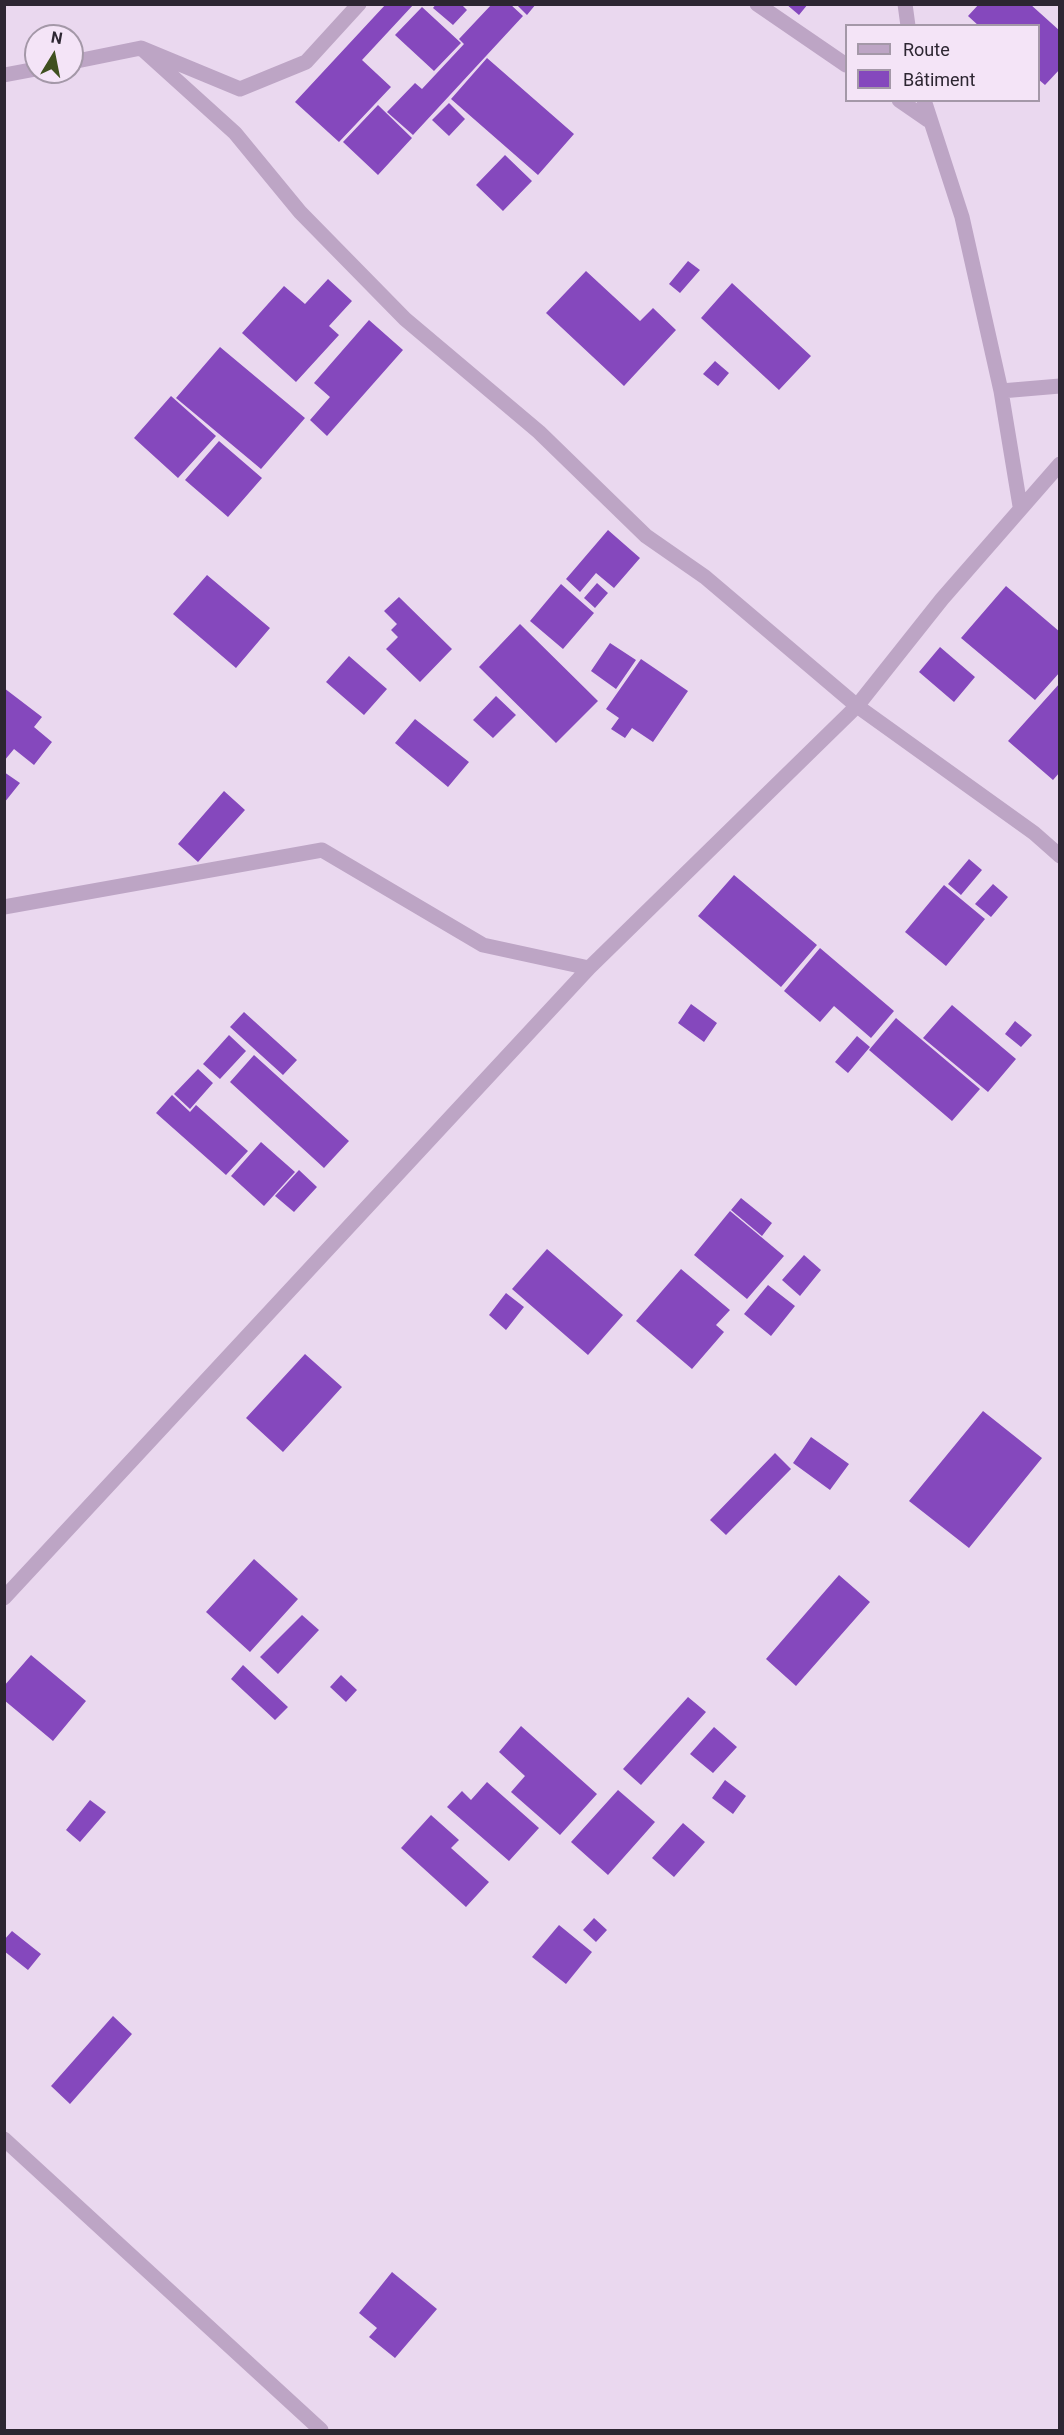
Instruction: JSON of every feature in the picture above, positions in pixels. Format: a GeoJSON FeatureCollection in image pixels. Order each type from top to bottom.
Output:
{"type":"FeatureCollection","features":[{"type":"Feature","properties":{"kind":"street"},"geometry":{"type":"LineString","coordinates":[[84,60],[141,48],[240,89],[306,62],[359,4]]}},
{"type":"Feature","properties":{"kind":"street"},"geometry":{"type":"LineString","coordinates":[[757,4],[845,64]]}},
{"type":"Feature","properties":{"kind":"street"},"geometry":{"type":"LineString","coordinates":[[905,4],[908,24]]}},
{"type":"Feature","properties":{"kind":"street"},"geometry":{"type":"LineString","coordinates":[[141,48],[234,133],[300,212],[405,319],[539,432],[646,536],[705,577],[857,706],[1034,833],[1059,856]]}},
{"type":"Feature","properties":{"kind":"street"},"geometry":{"type":"LineString","coordinates":[[4,75],[24,71]]}},
{"type":"Feature","properties":{"kind":"street"},"geometry":{"type":"LineString","coordinates":[[902,102],[928,120]]}},
{"type":"Feature","properties":{"kind":"street"},"geometry":{"type":"LineString","coordinates":[[924,102],[928,120],[962,217],[1001,391],[1020,506]]}},
{"type":"Feature","properties":{"kind":"street"},"geometry":{"type":"LineString","coordinates":[[1001,391],[1059,386]]}},
{"type":"Feature","properties":{"kind":"street"},"geometry":{"type":"LineString","coordinates":[[4,1598],[588,968],[857,706],[1020,506],[1059,464]]}},
{"type":"Feature","properties":{"kind":"street"},"geometry":{"type":"LineString","coordinates":[[4,907],[322,850],[483,945],[588,968]]}},
{"type":"Feature","properties":{"kind":"street"},"geometry":{"type":"LineString","coordinates":[[4,2139],[321,2430]]}},
{"type":"Feature","properties":{"kind":"building"},"geometry":{"type":"Polygon","coordinates":[[[386,4],[414,4],[362,60],[391,87],[339,142],[295,102],[386,4]]]}},
{"type":"Feature","properties":{"kind":"building"},"geometry":{"type":"Polygon","coordinates":[[[436,4],[461,4],[467,10],[453,25],[433,8],[436,4]]]}},
{"type":"Feature","properties":{"kind":"building"},"geometry":{"type":"Polygon","coordinates":[[[492,4],[510,4],[523,16],[413,135],[387,112],[415,83],[422,89],[464,44],[459,39],[492,4]]]}},
{"type":"Feature","properties":{"kind":"building"},"geometry":{"type":"Polygon","coordinates":[[[516,4],[536,4],[527,15],[516,4]]]}},
{"type":"Feature","properties":{"kind":"building"},"geometry":{"type":"Polygon","coordinates":[[[786,4],[808,4],[799,15],[786,4]]]}},
{"type":"Feature","properties":{"kind":"building"},"geometry":{"type":"Polygon","coordinates":[[[979,4],[1030,4],[1060,31],[1060,69],[1045,85],[1040,81],[1040,24],[977,24],[968,16],[979,4]]]}},
{"type":"Feature","properties":{"kind":"building"},"geometry":{"type":"Polygon","coordinates":[[[422,7],[461,43],[434,71],[395,35],[422,7]]]}},
{"type":"Feature","properties":{"kind":"building"},"geometry":{"type":"Polygon","coordinates":[[[487,58],[574,134],[538,175],[451,99],[487,58]]]}},
{"type":"Feature","properties":{"kind":"building"},"geometry":{"type":"Polygon","coordinates":[[[449,103],[465,119],[449,136],[432,120],[449,103]]]}},
{"type":"Feature","properties":{"kind":"building"},"geometry":{"type":"Polygon","coordinates":[[[378,105],[412,138],[378,175],[343,142],[378,105]]]}},
{"type":"Feature","properties":{"kind":"building"},"geometry":{"type":"Polygon","coordinates":[[[505,155],[532,181],[503,211],[476,185],[505,155]]]}},
{"type":"Feature","properties":{"kind":"building"},"geometry":{"type":"Polygon","coordinates":[[[688,261],[700,270],[680,293],[669,284],[688,261]]]}},
{"type":"Feature","properties":{"kind":"building"},"geometry":{"type":"Polygon","coordinates":[[[586,271],[640,321],[653,308],[676,330],[624,386],[546,313],[586,271]]]}},
{"type":"Feature","properties":{"kind":"building"},"geometry":{"type":"Polygon","coordinates":[[[328,279],[352,301],[329,326],[339,335],[296,382],[242,333],[284,286],[305,304],[328,279]]]}},
{"type":"Feature","properties":{"kind":"building"},"geometry":{"type":"Polygon","coordinates":[[[732,283],[811,356],[779,390],[701,318],[732,283]]]}},
{"type":"Feature","properties":{"kind":"building"},"geometry":{"type":"Polygon","coordinates":[[[369,320],[403,350],[327,436],[310,420],[330,397],[314,383],[369,320]]]}},
{"type":"Feature","properties":{"kind":"building"},"geometry":{"type":"Polygon","coordinates":[[[220,347],[305,418],[261,469],[176,398],[220,347]]]}},
{"type":"Feature","properties":{"kind":"building"},"geometry":{"type":"Polygon","coordinates":[[[715,361],[729,373],[718,386],[703,374],[715,361]]]}},
{"type":"Feature","properties":{"kind":"building"},"geometry":{"type":"Polygon","coordinates":[[[171,396],[216,436],[178,478],[134,438],[171,396]]]}},
{"type":"Feature","properties":{"kind":"building"},"geometry":{"type":"Polygon","coordinates":[[[219,441],[262,478],[228,517],[185,480],[219,441]]]}},
{"type":"Feature","properties":{"kind":"building"},"geometry":{"type":"Polygon","coordinates":[[[608,530],[640,558],[614,588],[596,573],[580,592],[566,579],[608,530]]]}},
{"type":"Feature","properties":{"kind":"building"},"geometry":{"type":"Polygon","coordinates":[[[207,575],[270,628],[236,668],[173,614],[207,575]]]}},
{"type":"Feature","properties":{"kind":"building"},"geometry":{"type":"Polygon","coordinates":[[[597,583],[608,593],[595,608],[584,598],[597,583]]]}},
{"type":"Feature","properties":{"kind":"building"},"geometry":{"type":"Polygon","coordinates":[[[561,584],[594,613],[563,649],[530,621],[561,584]]]}},
{"type":"Feature","properties":{"kind":"building"},"geometry":{"type":"Polygon","coordinates":[[[1006,586],[1060,632],[1060,672],[1035,700],[961,638],[1006,586]]]}},
{"type":"Feature","properties":{"kind":"building"},"geometry":{"type":"Polygon","coordinates":[[[399,597],[452,649],[420,682],[386,649],[398,637],[391,630],[397,624],[384,611],[399,597]]]}},
{"type":"Feature","properties":{"kind":"building"},"geometry":{"type":"Polygon","coordinates":[[[520,624],[598,701],[556,743],[479,667],[520,624]]]}},
{"type":"Feature","properties":{"kind":"building"},"geometry":{"type":"Polygon","coordinates":[[[610,643],[636,660],[616,689],[591,671],[610,643]]]}},
{"type":"Feature","properties":{"kind":"building"},"geometry":{"type":"Polygon","coordinates":[[[940,647],[975,677],[954,702],[919,672],[940,647]]]}},
{"type":"Feature","properties":{"kind":"building"},"geometry":{"type":"Polygon","coordinates":[[[349,656],[387,689],[364,715],[326,682],[349,656]]]}},
{"type":"Feature","properties":{"kind":"building"},"geometry":{"type":"Polygon","coordinates":[[[641,659],[688,691],[653,742],[632,728],[625,738],[611,729],[619,718],[606,709],[641,659]]]}},
{"type":"Feature","properties":{"kind":"building"},"geometry":{"type":"Polygon","coordinates":[[[1060,683],[1060,772],[1053,780],[1008,741],[1060,683]]]}},
{"type":"Feature","properties":{"kind":"building"},"geometry":{"type":"Polygon","coordinates":[[[4,688],[42,717],[34,727],[52,742],[34,765],[14,749],[4,761],[4,688]]]}},
{"type":"Feature","properties":{"kind":"building"},"geometry":{"type":"Polygon","coordinates":[[[496,696],[516,715],[493,738],[473,720],[496,696]]]}},
{"type":"Feature","properties":{"kind":"building"},"geometry":{"type":"Polygon","coordinates":[[[415,719],[469,762],[448,787],[395,743],[415,719]]]}},
{"type":"Feature","properties":{"kind":"building"},"geometry":{"type":"Polygon","coordinates":[[[4,772],[20,783],[4,803],[4,772]]]}},
{"type":"Feature","properties":{"kind":"building"},"geometry":{"type":"Polygon","coordinates":[[[224,791],[245,810],[198,862],[178,844],[224,791]]]}},
{"type":"Feature","properties":{"kind":"building"},"geometry":{"type":"Polygon","coordinates":[[[969,859],[982,870],[961,895],[948,884],[969,859]]]}},
{"type":"Feature","properties":{"kind":"building"},"geometry":{"type":"Polygon","coordinates":[[[734,875],[817,945],[781,987],[698,916],[734,875]]]}},
{"type":"Feature","properties":{"kind":"building"},"geometry":{"type":"Polygon","coordinates":[[[993,884],[1008,897],[991,917],[975,904],[993,884]]]}},
{"type":"Feature","properties":{"kind":"building"},"geometry":{"type":"Polygon","coordinates":[[[944,885],[985,919],[946,966],[905,932],[944,885]]]}},
{"type":"Feature","properties":{"kind":"building"},"geometry":{"type":"Polygon","coordinates":[[[820,948],[894,1011],[871,1038],[834,1006],[820,1022],[784,991],[820,948]]]}},
{"type":"Feature","properties":{"kind":"building"},"geometry":{"type":"Polygon","coordinates":[[[691,1004],[717,1023],[704,1042],[678,1023],[691,1004]]]}},
{"type":"Feature","properties":{"kind":"building"},"geometry":{"type":"Polygon","coordinates":[[[952,1005],[1016,1059],[988,1092],[923,1038],[952,1005]]]}},
{"type":"Feature","properties":{"kind":"building"},"geometry":{"type":"Polygon","coordinates":[[[244,1012],[297,1060],[283,1075],[230,1027],[244,1012]]]}},
{"type":"Feature","properties":{"kind":"building"},"geometry":{"type":"Polygon","coordinates":[[[896,1018],[980,1089],[952,1121],[869,1050],[896,1018]]]}},
{"type":"Feature","properties":{"kind":"building"},"geometry":{"type":"Polygon","coordinates":[[[1015,1021],[1032,1035],[1021,1047],[1005,1034],[1015,1021]]]}},
{"type":"Feature","properties":{"kind":"building"},"geometry":{"type":"Polygon","coordinates":[[[229,1035],[246,1051],[220,1079],[203,1064],[229,1035]]]}},
{"type":"Feature","properties":{"kind":"building"},"geometry":{"type":"Polygon","coordinates":[[[857,1036],[870,1047],[848,1073],[835,1062],[857,1036]]]}},
{"type":"Feature","properties":{"kind":"building"},"geometry":{"type":"Polygon","coordinates":[[[254,1055],[349,1141],[324,1168],[230,1082],[254,1055]]]}},
{"type":"Feature","properties":{"kind":"building"},"geometry":{"type":"Polygon","coordinates":[[[198,1069],[213,1083],[190,1109],[174,1094],[198,1069]]]}},
{"type":"Feature","properties":{"kind":"building"},"geometry":{"type":"Polygon","coordinates":[[[172,1095],[190,1112],[196,1105],[248,1151],[226,1175],[156,1113],[172,1095]]]}},
{"type":"Feature","properties":{"kind":"building"},"geometry":{"type":"Polygon","coordinates":[[[261,1142],[295,1172],[264,1206],[231,1176],[261,1142]]]}},
{"type":"Feature","properties":{"kind":"building"},"geometry":{"type":"Polygon","coordinates":[[[299,1170],[317,1187],[294,1212],[275,1196],[299,1170]]]}},
{"type":"Feature","properties":{"kind":"building"},"geometry":{"type":"Polygon","coordinates":[[[741,1198],[772,1223],[762,1236],[731,1210],[741,1198]]]}},
{"type":"Feature","properties":{"kind":"building"},"geometry":{"type":"Polygon","coordinates":[[[730,1211],[784,1256],[747,1299],[694,1255],[730,1211]]]}},
{"type":"Feature","properties":{"kind":"building"},"geometry":{"type":"Polygon","coordinates":[[[547,1249],[623,1315],[588,1355],[512,1289],[547,1249]]]}},
{"type":"Feature","properties":{"kind":"building"},"geometry":{"type":"Polygon","coordinates":[[[804,1255],[821,1270],[800,1296],[782,1280],[804,1255]]]}},
{"type":"Feature","properties":{"kind":"building"},"geometry":{"type":"Polygon","coordinates":[[[681,1269],[730,1310],[716,1325],[724,1332],[692,1369],[636,1321],[681,1269]]]}},
{"type":"Feature","properties":{"kind":"building"},"geometry":{"type":"Polygon","coordinates":[[[768,1285],[795,1306],[771,1336],[744,1314],[768,1285]]]}},
{"type":"Feature","properties":{"kind":"building"},"geometry":{"type":"Polygon","coordinates":[[[506,1293],[524,1307],[506,1330],[489,1315],[506,1293]]]}},
{"type":"Feature","properties":{"kind":"building"},"geometry":{"type":"Polygon","coordinates":[[[305,1354],[342,1387],[283,1452],[246,1418],[305,1354]]]}},
{"type":"Feature","properties":{"kind":"building"},"geometry":{"type":"Polygon","coordinates":[[[983,1411],[1042,1458],[969,1548],[909,1501],[983,1411]]]}},
{"type":"Feature","properties":{"kind":"building"},"geometry":{"type":"Polygon","coordinates":[[[811,1437],[849,1464],[830,1490],[793,1463],[811,1437]]]}},
{"type":"Feature","properties":{"kind":"building"},"geometry":{"type":"Polygon","coordinates":[[[775,1453],[791,1469],[726,1535],[710,1520],[775,1453]]]}},
{"type":"Feature","properties":{"kind":"building"},"geometry":{"type":"Polygon","coordinates":[[[254,1559],[298,1599],[250,1652],[206,1612],[254,1559]]]}},
{"type":"Feature","properties":{"kind":"building"},"geometry":{"type":"Polygon","coordinates":[[[839,1575],[870,1602],[796,1686],[766,1659],[839,1575]]]}},
{"type":"Feature","properties":{"kind":"building"},"geometry":{"type":"Polygon","coordinates":[[[302,1615],[319,1630],[278,1674],[260,1657],[302,1615]]]}},
{"type":"Feature","properties":{"kind":"building"},"geometry":{"type":"Polygon","coordinates":[[[31,1655],[86,1701],[53,1741],[4,1700],[4,1686],[31,1655]]]}},
{"type":"Feature","properties":{"kind":"building"},"geometry":{"type":"Polygon","coordinates":[[[243,1665],[288,1707],[275,1720],[231,1679],[243,1665]]]}},
{"type":"Feature","properties":{"kind":"building"},"geometry":{"type":"Polygon","coordinates":[[[341,1675],[357,1690],[346,1702],[330,1687],[341,1675]]]}},
{"type":"Feature","properties":{"kind":"building"},"geometry":{"type":"Polygon","coordinates":[[[688,1697],[706,1712],[641,1785],[623,1769],[688,1697]]]}},
{"type":"Feature","properties":{"kind":"building"},"geometry":{"type":"Polygon","coordinates":[[[521,1726],[597,1794],[560,1835],[511,1792],[525,1776],[499,1752],[521,1726]]]}},
{"type":"Feature","properties":{"kind":"building"},"geometry":{"type":"Polygon","coordinates":[[[714,1727],[737,1747],[713,1773],[690,1754],[714,1727]]]}},
{"type":"Feature","properties":{"kind":"building"},"geometry":{"type":"Polygon","coordinates":[[[725,1780],[746,1796],[733,1814],[712,1798],[725,1780]]]}},
{"type":"Feature","properties":{"kind":"building"},"geometry":{"type":"Polygon","coordinates":[[[487,1782],[539,1828],[509,1861],[447,1807],[462,1791],[471,1800],[487,1782]]]}},
{"type":"Feature","properties":{"kind":"building"},"geometry":{"type":"Polygon","coordinates":[[[618,1790],[655,1822],[608,1875],[571,1842],[618,1790]]]}},
{"type":"Feature","properties":{"kind":"building"},"geometry":{"type":"Polygon","coordinates":[[[90,1800],[106,1812],[80,1842],[66,1830],[90,1800]]]}},
{"type":"Feature","properties":{"kind":"building"},"geometry":{"type":"Polygon","coordinates":[[[431,1815],[459,1840],[451,1848],[489,1882],[466,1907],[401,1848],[431,1815]]]}},
{"type":"Feature","properties":{"kind":"building"},"geometry":{"type":"Polygon","coordinates":[[[683,1823],[705,1842],[674,1877],[652,1858],[683,1823]]]}},
{"type":"Feature","properties":{"kind":"building"},"geometry":{"type":"Polygon","coordinates":[[[594,1918],[607,1930],[596,1942],[583,1930],[594,1918]]]}},
{"type":"Feature","properties":{"kind":"building"},"geometry":{"type":"Polygon","coordinates":[[[559,1925],[592,1952],[566,1984],[532,1957],[559,1925]]]}},
{"type":"Feature","properties":{"kind":"building"},"geometry":{"type":"Polygon","coordinates":[[[12,1931],[41,1954],[28,1970],[4,1951],[4,1940],[12,1931]]]}},
{"type":"Feature","properties":{"kind":"building"},"geometry":{"type":"Polygon","coordinates":[[[113,2016],[132,2034],[70,2104],[51,2086],[113,2016]]]}},
{"type":"Feature","properties":{"kind":"building"},"geometry":{"type":"Polygon","coordinates":[[[392,2272],[437,2309],[395,2358],[369,2337],[377,2328],[359,2313],[392,2272]]]}}]}
